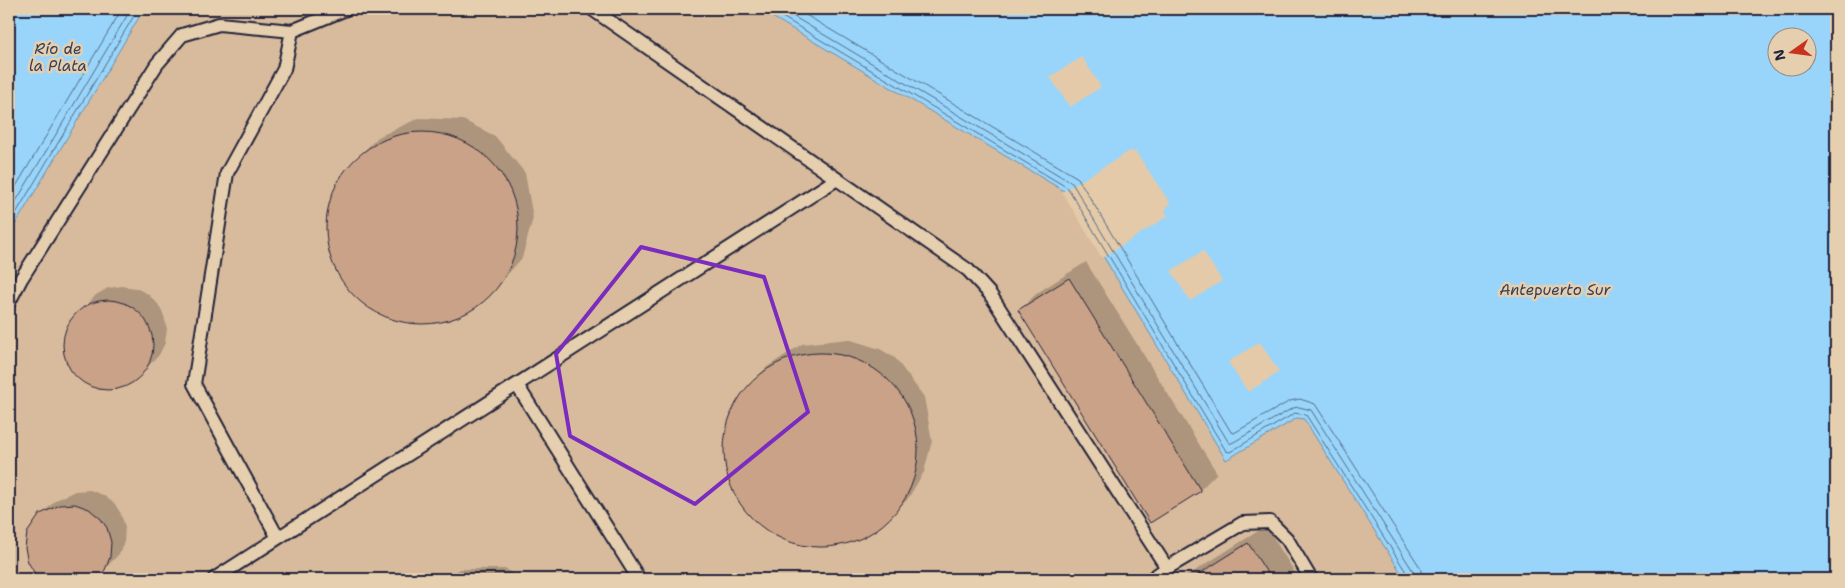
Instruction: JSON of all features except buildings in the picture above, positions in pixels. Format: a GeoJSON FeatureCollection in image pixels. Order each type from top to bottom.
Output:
{"type":"FeatureCollection","features":[{"type":"Feature","properties":{"kind":"lane"},"geometry":{"type":"LineString","coordinates":[[9,302],[21,279],[157,64],[182,35],[219,24],[292,31],[346,9]]}},
{"type":"Feature","properties":{"kind":"lane"},"geometry":{"type":"LineString","coordinates":[[592,9],[968,270],[990,294],[1167,568]]}},
{"type":"Feature","properties":{"kind":"lane"},"geometry":{"type":"LineString","coordinates":[[278,538],[194,384],[227,173],[284,69],[292,31]]}},
{"type":"Feature","properties":{"kind":"lane"},"geometry":{"type":"LineString","coordinates":[[214,579],[837,179]]}},
{"type":"Feature","properties":{"kind":"lane"},"geometry":{"type":"LineString","coordinates":[[517,385],[639,579]]}},
{"type":"Feature","properties":{"kind":"lane"},"geometry":{"type":"LineString","coordinates":[[1151,579],[1243,523],[1270,522],[1287,539],[1311,579]]}},
{"type":"Feature","properties":{"kind":"highlighted area"},"geometry":{"type":"Polygon","coordinates":[[[641,247],[764,277],[808,412],[695,504],[570,436],[556,354],[641,247]]]}},
{"type":"Feature","properties":{"kind":"shaded area"},"geometry":{"type":"Polygon","coordinates":[[[144,9],[759,9],[1064,191],[1226,460],[1297,418],[1304,419],[1405,579],[9,579],[9,235],[144,9]]]}},
{"type":"Feature","properties":{"kind":"water","name":"Río de la Plata"},"geometry":{"type":"Polygon","coordinates":[[[9,9],[144,9],[9,235],[9,9]]]}},
{"type":"Feature","properties":{"kind":"water","name":"Antepuerto Sur"},"geometry":{"type":"Polygon","coordinates":[[[759,9],[1836,9],[1836,579],[1405,579],[1304,419],[1297,418],[1226,460],[1064,191],[759,9]]]}},
{"type":"Feature","properties":{"kind":"pier"},"geometry":{"type":"Polygon","coordinates":[[[1082,57],[1101,87],[1070,107],[1050,77],[1082,57]]]}},
{"type":"Feature","properties":{"kind":"pier"},"geometry":{"type":"Polygon","coordinates":[[[1130,151],[1136,152],[1170,203],[1165,210],[1168,216],[1102,258],[1062,192],[1130,151]]]}},
{"type":"Feature","properties":{"kind":"pier"},"geometry":{"type":"Polygon","coordinates":[[[1203,251],[1222,281],[1190,301],[1171,271],[1203,251]]]}},
{"type":"Feature","properties":{"kind":"pier"},"geometry":{"type":"Polygon","coordinates":[[[1260,342],[1279,372],[1248,392],[1228,362],[1260,342]]]}}]}
